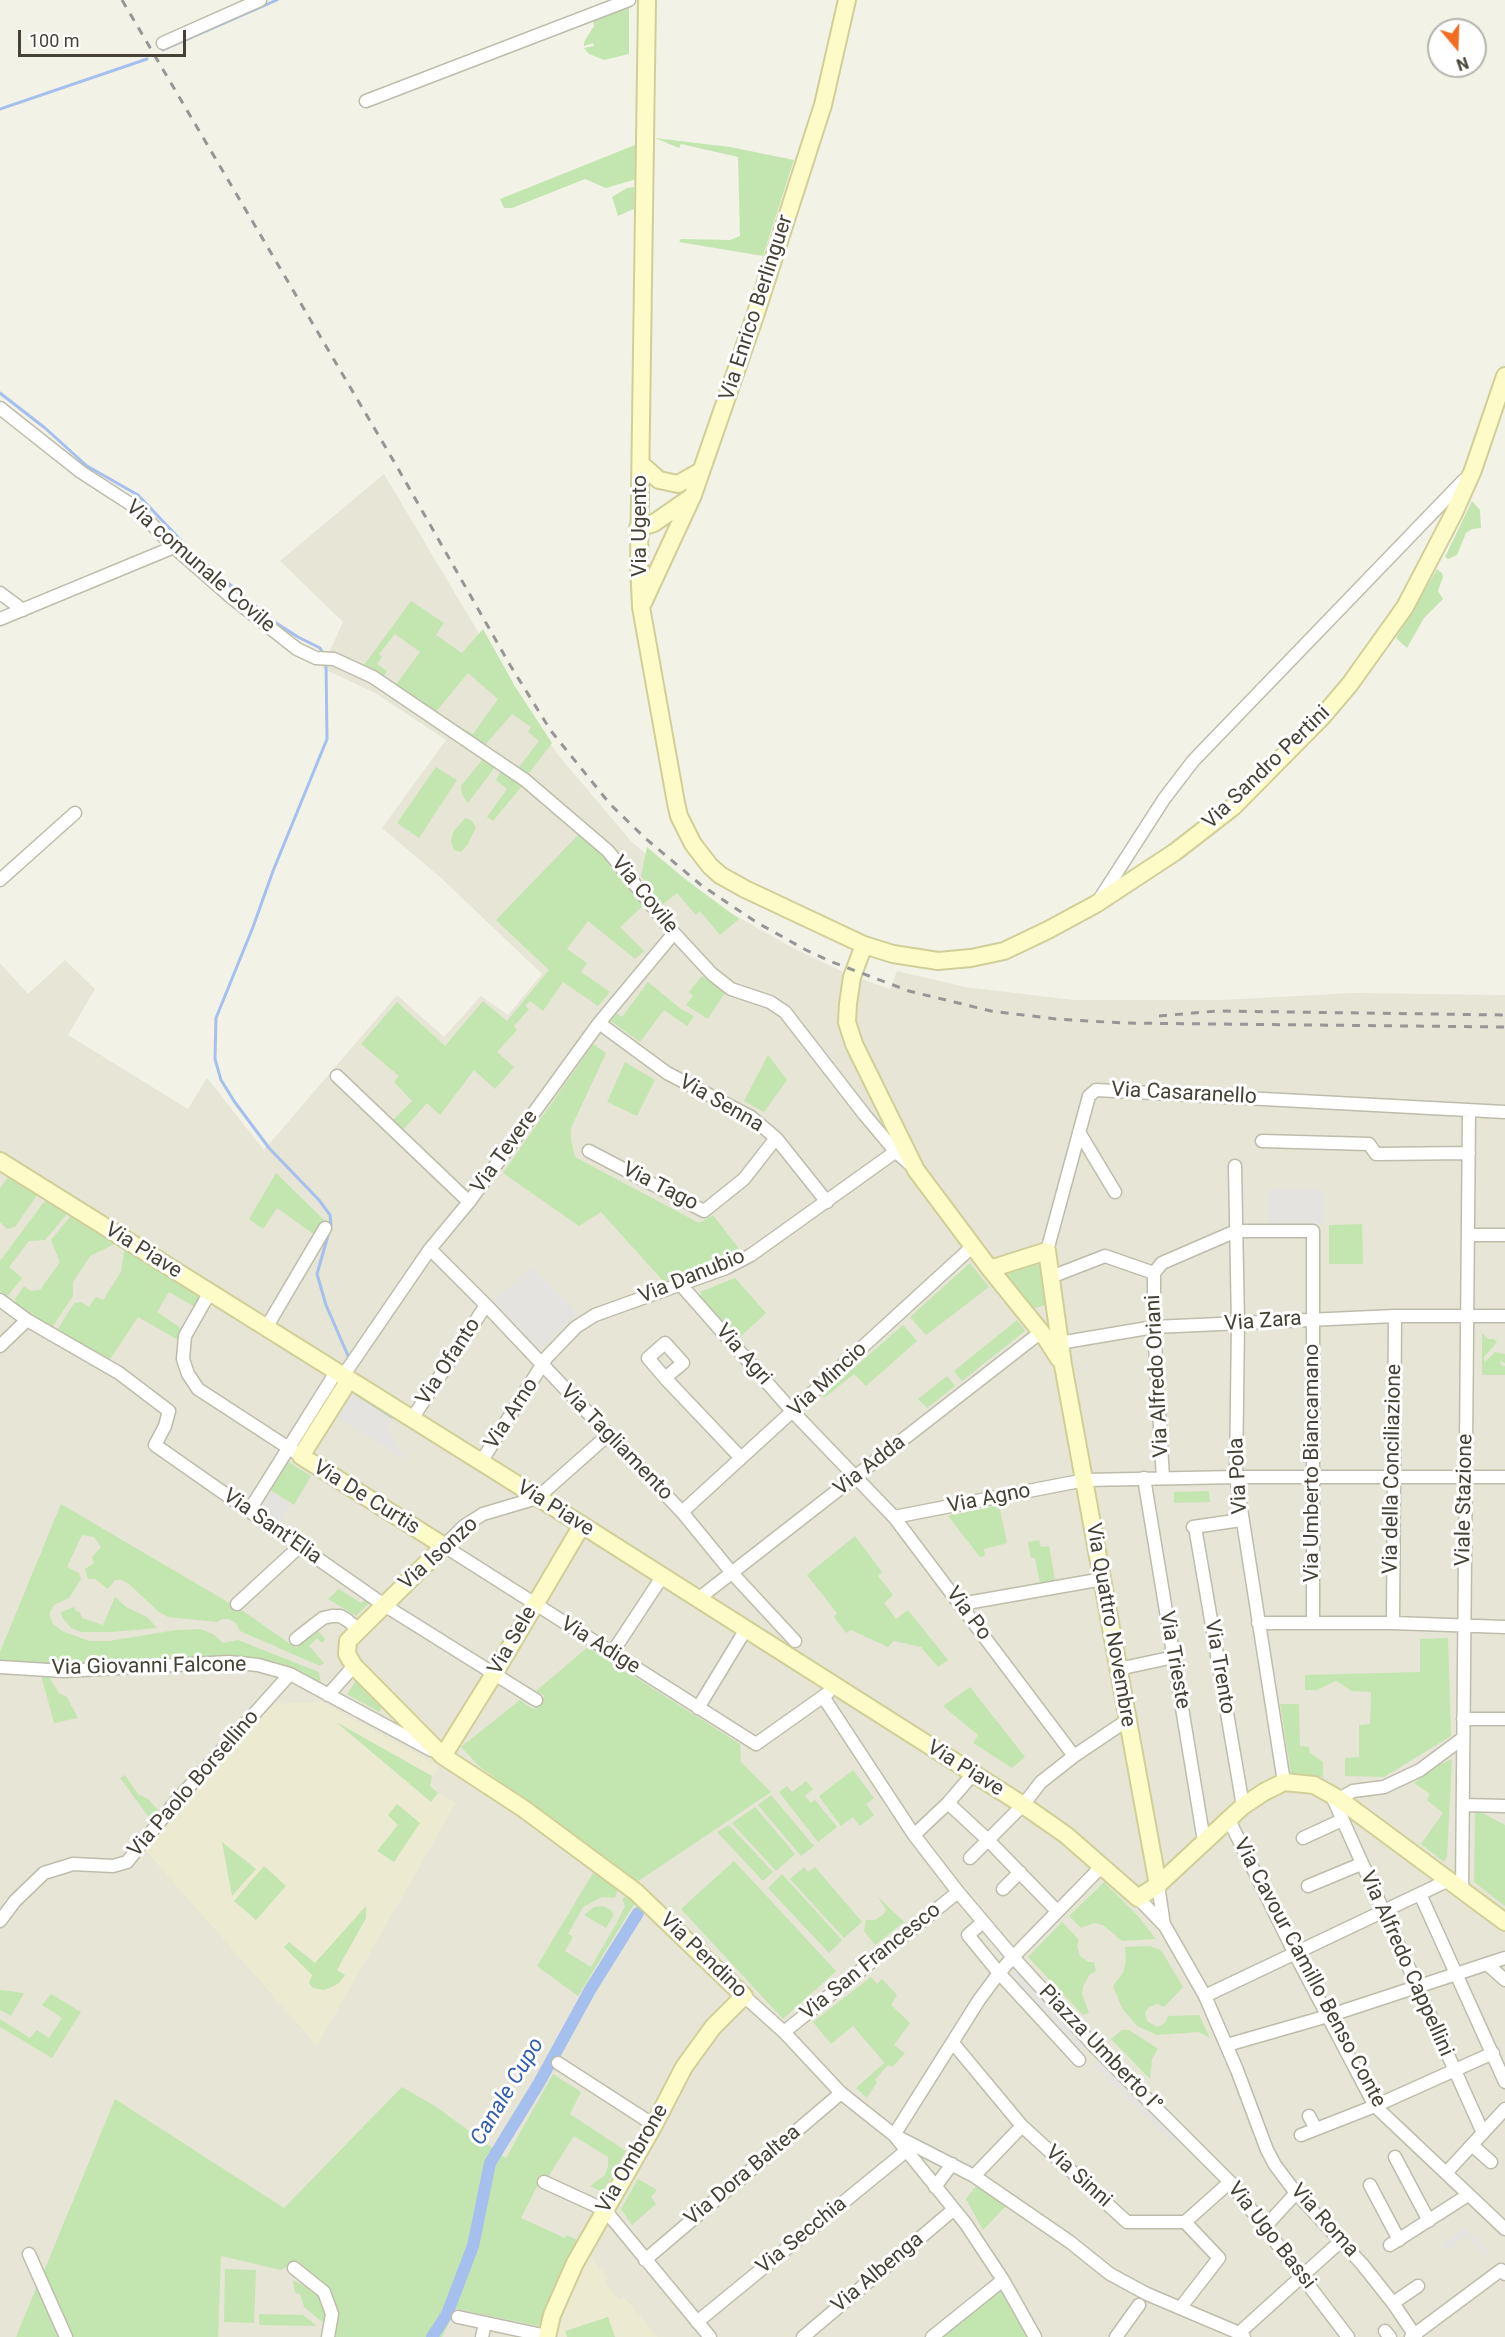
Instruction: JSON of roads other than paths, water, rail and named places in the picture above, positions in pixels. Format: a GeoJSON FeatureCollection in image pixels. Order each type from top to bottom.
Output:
{"type":"FeatureCollection","features":[{"type":"Feature","properties":{"kind":"street"},"geometry":{"type":"LineString","coordinates":[[163,43],[260,0]]}},
{"type":"Feature","properties":{"kind":"street"},"geometry":{"type":"LineString","coordinates":[[366,101],[629,0]]}},
{"type":"Feature","properties":{"kind":"street","name":"Via Ugento"},"geometry":{"type":"LineString","coordinates":[[647,0],[641,464],[638,528],[641,607],[679,816],[693,844],[710,866],[732,883],[864,945]]}},
{"type":"Feature","properties":{"kind":"street","name":"Via Enrico Berlinguer"},"geometry":{"type":"LineString","coordinates":[[641,607],[693,495],[823,105],[847,0]]}},
{"type":"Feature","properties":{"kind":"street","name":"Via Sandro Pertini"},"geometry":{"type":"LineString","coordinates":[[864,945],[920,960],[938,961],[978,957],[1019,945],[1096,904],[1175,852],[1233,807],[1322,717],[1350,684],[1405,607],[1450,522],[1473,470],[1505,376]]}},
{"type":"Feature","properties":{"kind":"street","name":"Via comunale Covile"},"geometry":{"type":"LineString","coordinates":[[0,408],[81,472],[135,507],[174,547],[297,649],[316,658],[334,659]]}},
{"type":"Feature","properties":{"kind":"street"},"geometry":{"type":"LineString","coordinates":[[641,464],[660,480],[678,484],[701,471]]}},
{"type":"Feature","properties":{"kind":"street"},"geometry":{"type":"LineString","coordinates":[[1096,904],[1170,790],[1193,761],[1473,470]]}},
{"type":"Feature","properties":{"kind":"street"},"geometry":{"type":"LineString","coordinates":[[638,528],[654,523],[693,495]]}},
{"type":"Feature","properties":{"kind":"street"},"geometry":{"type":"LineString","coordinates":[[0,619],[174,547]]}},
{"type":"Feature","properties":{"kind":"street"},"geometry":{"type":"LineString","coordinates":[[0,593],[23,610]]}},
{"type":"Feature","properties":{"kind":"street","name":"Via Covile"},"geometry":{"type":"LineString","coordinates":[[334,659],[373,677],[525,780],[608,851],[674,933],[712,974],[731,989],[770,1002],[785,1012],[900,1148],[990,1269],[1029,1317]]}},
{"type":"Feature","properties":{"kind":"street"},"geometry":{"type":"LineString","coordinates":[[0,880],[75,813]]}},
{"type":"Feature","properties":{"kind":"street","name":"Via Tevere"},"geometry":{"type":"LineString","coordinates":[[343,1376],[430,1250],[469,1202],[599,1023],[674,933]]}},
{"type":"Feature","properties":{"kind":"street"},"geometry":{"type":"LineString","coordinates":[[864,945],[850,991],[847,1013],[849,1031],[900,1148]]}},
{"type":"Feature","properties":{"kind":"street","name":"Via Senna"},"geometry":{"type":"LineString","coordinates":[[599,1023],[667,1073],[751,1117],[776,1138],[827,1202]]}},
{"type":"Feature","properties":{"kind":"street"},"geometry":{"type":"LineString","coordinates":[[337,1076],[469,1202]]}},
{"type":"Feature","properties":{"kind":"street","name":"Via Casaranello"},"geometry":{"type":"LineString","coordinates":[[1047,1251],[1092,1092],[1102,1089],[1500,1112]]}},
{"type":"Feature","properties":{"kind":"street","name":"Viale Stazione"},"geometry":{"type":"LineString","coordinates":[[1455,1885],[1463,1805],[1464,1478],[1469,1110]]}},
{"type":"Feature","properties":{"kind":"street"},"geometry":{"type":"LineString","coordinates":[[1079,1132],[1115,1192]]}},
{"type":"Feature","properties":{"kind":"street","name":"Via Tago"},"geometry":{"type":"LineString","coordinates":[[589,1151],[704,1210],[744,1179],[776,1138]]}},
{"type":"Feature","properties":{"kind":"street"},"geometry":{"type":"LineString","coordinates":[[1262,1141],[1369,1144],[1376,1154],[1469,1153]]}},
{"type":"Feature","properties":{"kind":"street","name":"Via Danubio"},"geometry":{"type":"LineString","coordinates":[[542,1366],[572,1329],[595,1315],[726,1268],[751,1255],[900,1148]]}},
{"type":"Feature","properties":{"kind":"street","name":"Via Piave"},"geometry":{"type":"LineString","coordinates":[[0,1161],[746,1629],[829,1692],[1023,1805],[1066,1835],[1102,1866]]}},
{"type":"Feature","properties":{"kind":"street","name":"Via Pola"},"geometry":{"type":"LineString","coordinates":[[1235,1166],[1238,1324],[1236,1477],[1284,1782]]}},
{"type":"Feature","properties":{"kind":"street"},"geometry":{"type":"LineString","coordinates":[[266,1328],[325,1228]]}},
{"type":"Feature","properties":{"kind":"street"},"geometry":{"type":"LineString","coordinates":[[1051,1277],[1105,1256],[1154,1273],[1162,1263],[1236,1231]]}},
{"type":"Feature","properties":{"kind":"street","name":"Via Umberto Biancamano"},"geometry":{"type":"LineString","coordinates":[[1236,1231],[1313,1231],[1315,1477],[1313,1622]]}},
{"type":"Feature","properties":{"kind":"street"},"geometry":{"type":"LineString","coordinates":[[1468,1235],[1505,1235]]}},
{"type":"Feature","properties":{"kind":"street","name":"Via Mincio"},"geometry":{"type":"LineString","coordinates":[[682,1512],[973,1246]]}},
{"type":"Feature","properties":{"kind":"street","name":"Via Tagliamento"},"geometry":{"type":"LineString","coordinates":[[430,1250],[486,1305],[682,1512],[732,1573],[795,1641]]}},
{"type":"Feature","properties":{"kind":"street"},"geometry":{"type":"LineString","coordinates":[[990,1269],[1047,1251]]}},
{"type":"Feature","properties":{"kind":"street","name":"Via Quattro Novembre"},"geometry":{"type":"LineString","coordinates":[[1047,1251],[1063,1365],[1103,1579],[1126,1721],[1158,1885]]}},
{"type":"Feature","properties":{"kind":"street","name":"Via Alfredo Oriani"},"geometry":{"type":"LineString","coordinates":[[1154,1273],[1154,1327],[1163,1478]]}},
{"type":"Feature","properties":{"kind":"street","name":"Via Agri"},"geometry":{"type":"LineString","coordinates":[[681,1285],[793,1412],[856,1477]]}},
{"type":"Feature","properties":{"kind":"street"},"geometry":{"type":"LineString","coordinates":[[206,1299],[185,1336],[183,1359],[188,1374],[198,1389],[295,1452]]}},
{"type":"Feature","properties":{"kind":"street"},"geometry":{"type":"LineString","coordinates":[[0,1300],[27,1320],[0,1346]]}},
{"type":"Feature","properties":{"kind":"street","name":"Via Ofanto"},"geometry":{"type":"LineString","coordinates":[[412,1419],[486,1305]]}},
{"type":"Feature","properties":{"kind":"street"},"geometry":{"type":"LineString","coordinates":[[1029,1317],[1055,1309]]}},
{"type":"Feature","properties":{"kind":"street","name":"Via della Conciliazione"},"geometry":{"type":"LineString","coordinates":[[1392,1623],[1395,1316]]}},
{"type":"Feature","properties":{"kind":"street","name":"Via Zara"},"geometry":{"type":"LineString","coordinates":[[1059,1342],[1154,1327],[1312,1318],[1505,1316]]}},
{"type":"Feature","properties":{"kind":"street","name":"Via Quattro Novembre"},"geometry":{"type":"LineString","coordinates":[[1029,1317],[1063,1365]]}},
{"type":"Feature","properties":{"kind":"street","name":"Via Sant'Elia"},"geometry":{"type":"LineString","coordinates":[[27,1320],[118,1373],[169,1412],[155,1445],[160,1449],[384,1605],[536,1700]]}},
{"type":"Feature","properties":{"kind":"street","name":"Via Adda"},"geometry":{"type":"LineString","coordinates":[[698,1599],[1041,1332]]}},
{"type":"Feature","properties":{"kind":"street","name":"Via Arno"},"geometry":{"type":"LineString","coordinates":[[481,1462],[542,1366]]}},
{"type":"Feature","properties":{"kind":"street"},"geometry":{"type":"LineString","coordinates":[[249,1512],[295,1452],[343,1376]]}},
{"type":"Feature","properties":{"kind":"street"},"geometry":{"type":"LineString","coordinates":[[665,1378],[741,1458]]}},
{"type":"Feature","properties":{"kind":"street","name":"Via Isonzo"},"geometry":{"type":"LineString","coordinates":[[350,1660],[348,1641],[465,1526],[483,1514],[537,1498],[608,1435]]}},
{"type":"Feature","properties":{"kind":"street","name":"Via De Curtis"},"geometry":{"type":"LineString","coordinates":[[295,1452],[444,1546]]}},
{"type":"Feature","properties":{"kind":"street","name":"Via Po"},"geometry":{"type":"LineString","coordinates":[[856,1477],[894,1517],[1074,1756]]}},
{"type":"Feature","properties":{"kind":"street","name":"Via Agno"},"geometry":{"type":"LineString","coordinates":[[894,1517],[1085,1480],[1236,1477],[1505,1477]]}},
{"type":"Feature","properties":{"kind":"street","name":"Via Trieste"},"geometry":{"type":"LineString","coordinates":[[1144,1478],[1204,1841]]}},
{"type":"Feature","properties":{"kind":"street","name":"Via Trento"},"geometry":{"type":"LineString","coordinates":[[1241,1520],[1194,1527],[1243,1806]]}},
{"type":"Feature","properties":{"kind":"street","name":"Via Sele"},"geometry":{"type":"LineString","coordinates":[[443,1756],[582,1525]]}},
{"type":"Feature","properties":{"kind":"street","name":"Via Adige"},"geometry":{"type":"LineString","coordinates":[[444,1546],[756,1743],[829,1692]]}},
{"type":"Feature","properties":{"kind":"street"},"geometry":{"type":"LineString","coordinates":[[237,1604],[299,1547]]}},
{"type":"Feature","properties":{"kind":"street"},"geometry":{"type":"LineString","coordinates":[[612,1653],[662,1577]]}},
{"type":"Feature","properties":{"kind":"street"},"geometry":{"type":"LineString","coordinates":[[961,1604],[1103,1579]]}},
{"type":"Feature","properties":{"kind":"street"},"geometry":{"type":"LineString","coordinates":[[296,1639],[323,1618],[332,1616],[340,1616],[359,1630]]}},
{"type":"Feature","properties":{"kind":"street"},"geometry":{"type":"LineString","coordinates":[[1258,1623],[1392,1623],[1505,1627]]}},
{"type":"Feature","properties":{"kind":"street"},"geometry":{"type":"LineString","coordinates":[[698,1708],[746,1629]]}},
{"type":"Feature","properties":{"kind":"street"},"geometry":{"type":"LineString","coordinates":[[1118,1669],[1174,1657]]}},
{"type":"Feature","properties":{"kind":"street"},"geometry":{"type":"LineString","coordinates":[[328,1695],[350,1660]]}},
{"type":"Feature","properties":{"kind":"street","name":"Via Pendino"},"geometry":{"type":"LineString","coordinates":[[350,1660],[443,1756]]}},
{"type":"Feature","properties":{"kind":"street","name":"Via Giovanni Falcone"},"geometry":{"type":"LineString","coordinates":[[0,1667],[64,1671],[229,1662],[258,1665],[290,1674],[328,1695]]}},
{"type":"Feature","properties":{"kind":"street","name":"Via Paolo Borsellino"},"geometry":{"type":"LineString","coordinates":[[0,1921],[44,1873],[73,1864],[113,1866],[127,1862],[178,1798],[290,1674]]}},
{"type":"Feature","properties":{"kind":"street","name":"Piazza Umberto I°"},"geometry":{"type":"LineString","coordinates":[[829,1692],[914,1835],[958,1892],[1013,1957],[1102,2054],[1189,2139]]}},
{"type":"Feature","properties":{"kind":"street","name":"Via Pendino"},"geometry":{"type":"LineString","coordinates":[[328,1695],[443,1756],[524,1809],[636,1892],[784,2032],[842,2093],[894,2135],[966,2224],[1003,2280],[1035,2337]]}},
{"type":"Feature","properties":{"kind":"street"},"geometry":{"type":"LineString","coordinates":[[1463,1719],[1505,1719]]}},
{"type":"Feature","properties":{"kind":"street"},"geometry":{"type":"LineString","coordinates":[[970,1858],[1023,1805],[1041,1782],[1074,1756],[1126,1721]]}},
{"type":"Feature","properties":{"kind":"street"},"geometry":{"type":"LineString","coordinates":[[1335,1796],[1384,1787],[1420,1770],[1463,1738]]}},
{"type":"Feature","properties":{"kind":"street"},"geometry":{"type":"LineString","coordinates":[[914,1835],[948,1803],[973,1774]]}},
{"type":"Feature","properties":{"kind":"street"},"geometry":{"type":"LineString","coordinates":[[1138,1898],[1158,1885],[1243,1806],[1284,1782],[1314,1785],[1335,1796],[1505,1922]]}},
{"type":"Feature","properties":{"kind":"street","name":"Via Alfredo Cappellini"},"geometry":{"type":"LineString","coordinates":[[1335,1796],[1342,1821],[1483,2133]]}},
{"type":"Feature","properties":{"kind":"street"},"geometry":{"type":"LineString","coordinates":[[948,1803],[989,1840],[1057,1911]]}},
{"type":"Feature","properties":{"kind":"street"},"geometry":{"type":"LineString","coordinates":[[1463,1805],[1505,1806]]}},
{"type":"Feature","properties":{"kind":"street","name":"Via Cavour Camillo Benso Conte"},"geometry":{"type":"LineString","coordinates":[[1229,1820],[1294,1954],[1375,2106],[1505,2229]]}},
{"type":"Feature","properties":{"kind":"street"},"geometry":{"type":"LineString","coordinates":[[1303,1838],[1342,1821]]}},
{"type":"Feature","properties":{"kind":"street"},"geometry":{"type":"LineString","coordinates":[[1308,1886],[1361,1864]]}},
{"type":"Feature","properties":{"kind":"street"},"geometry":{"type":"LineString","coordinates":[[1342,2240],[1241,2335],[1147,2294],[1110,2274],[1070,2242],[974,2176],[894,2135],[979,2000],[999,1973],[1102,1866],[1165,1926],[1205,1996],[1227,2045],[1328,2016],[1505,1958]]}},
{"type":"Feature","properties":{"kind":"street"},"geometry":{"type":"LineString","coordinates":[[1003,1889],[1020,1872]]}},
{"type":"Feature","properties":{"kind":"street"},"geometry":{"type":"LineString","coordinates":[[1158,1885],[1165,1926]]}},
{"type":"Feature","properties":{"kind":"street"},"geometry":{"type":"LineString","coordinates":[[1205,1996],[1420,1894],[1455,1885]]}},
{"type":"Feature","properties":{"kind":"street","name":"Via San Francesco"},"geometry":{"type":"LineString","coordinates":[[784,2032],[958,1892]]}},
{"type":"Feature","properties":{"kind":"street"},"geometry":{"type":"LineString","coordinates":[[1420,1894],[1505,2082]]}},
{"type":"Feature","properties":{"kind":"street","name":"Piazza Umberto I°"},"geometry":{"type":"LineString","coordinates":[[983,1922],[968,1935],[999,1973],[1079,2060]]}},
{"type":"Feature","properties":{"kind":"street"},"geometry":{"type":"LineString","coordinates":[[1487,1964],[1505,1980]]}},
{"type":"Feature","properties":{"kind":"street","name":"Via Ombrone"},"geometry":{"type":"LineString","coordinates":[[547,2336],[552,2315],[575,2263],[654,2125],[684,2067],[713,2027],[744,1996]]}},
{"type":"Feature","properties":{"kind":"street","name":"Via Sinni"},"geometry":{"type":"LineString","coordinates":[[954,2043],[1022,2126],[1127,2222],[1185,2222]]}},
{"type":"Feature","properties":{"kind":"street","name":"Via Roma"},"geometry":{"type":"LineString","coordinates":[[1227,2045],[1267,2150],[1296,2193],[1342,2240],[1394,2303],[1414,2336]]}},
{"type":"Feature","properties":{"kind":"street"},"geometry":{"type":"LineString","coordinates":[[1301,2135],[1375,2106],[1493,2053]]}},
{"type":"Feature","properties":{"kind":"street"},"geometry":{"type":"LineString","coordinates":[[558,2063],[654,2125]]}},
{"type":"Feature","properties":{"kind":"street","name":"Via Dora Baltea"},"geometry":{"type":"LineString","coordinates":[[645,2260],[842,2093]]}},
{"type":"Feature","properties":{"kind":"street"},"geometry":{"type":"LineString","coordinates":[[1446,2173],[1504,2114]]}},
{"type":"Feature","properties":{"kind":"street"},"geometry":{"type":"LineString","coordinates":[[1309,2116],[1316,2129]]}},
{"type":"Feature","properties":{"kind":"street"},"geometry":{"type":"LineString","coordinates":[[974,2176],[1022,2126]]}},
{"type":"Feature","properties":{"kind":"street","name":"Via Ugo Bassi"},"geometry":{"type":"LineString","coordinates":[[1189,2139],[1230,2182],[1348,2337]]}},
{"type":"Feature","properties":{"kind":"street"},"geometry":{"type":"LineString","coordinates":[[1472,2145],[1491,2162]]}},
{"type":"Feature","properties":{"kind":"street","name":"Via Secchia"},"geometry":{"type":"LineString","coordinates":[[697,2322],[906,2151]]}},
{"type":"Feature","properties":{"kind":"street"},"geometry":{"type":"LineString","coordinates":[[1395,2157],[1429,2221]]}},
{"type":"Feature","properties":{"kind":"street"},"geometry":{"type":"LineString","coordinates":[[935,2187],[951,2164]]}},
{"type":"Feature","properties":{"kind":"street"},"geometry":{"type":"LineString","coordinates":[[544,2182],[605,2210],[710,2337]]}},
{"type":"Feature","properties":{"kind":"street"},"geometry":{"type":"LineString","coordinates":[[1181,2307],[1219,2259],[1185,2222],[1230,2182]]}},
{"type":"Feature","properties":{"kind":"street"},"geometry":{"type":"LineString","coordinates":[[1370,2185],[1394,2243],[1468,2195]]}},
{"type":"Feature","properties":{"kind":"street"},"geometry":{"type":"LineString","coordinates":[[1264,2228],[1296,2193]]}},
{"type":"Feature","properties":{"kind":"street","name":"Via Albenga"},"geometry":{"type":"LineString","coordinates":[[803,2337],[953,2210]]}},
{"type":"Feature","properties":{"kind":"street"},"geometry":{"type":"LineString","coordinates":[[29,2254],[66,2337]]}},
{"type":"Feature","properties":{"kind":"street"},"geometry":{"type":"LineString","coordinates":[[294,2268],[324,2292],[332,2314],[328,2337]]}},
{"type":"Feature","properties":{"kind":"street"},"geometry":{"type":"LineString","coordinates":[[1414,2336],[1501,2270],[1505,2274]]}},
{"type":"Feature","properties":{"kind":"street"},"geometry":{"type":"LineString","coordinates":[[932,2337],[1003,2280]]}},
{"type":"Feature","properties":{"kind":"street"},"geometry":{"type":"LineString","coordinates":[[1394,2303],[1418,2286]]}},
{"type":"Feature","properties":{"kind":"street"},"geometry":{"type":"LineString","coordinates":[[1116,2337],[1139,2305]]}},
{"type":"Feature","properties":{"kind":"street"},"geometry":{"type":"LineString","coordinates":[[458,2317],[547,2336]]}},
{"type":"Feature","properties":{"kind":"street"},"geometry":{"type":"LineString","coordinates":[[482,2337],[485,2323]]}},
{"type":"Feature","properties":{"kind":"waterway"},"geometry":{"type":"LineString","coordinates":[[163,50],[277,0]]}},
{"type":"Feature","properties":{"kind":"waterway"},"geometry":{"type":"LineString","coordinates":[[0,109],[147,59]]}},
{"type":"Feature","properties":{"kind":"waterway"},"geometry":{"type":"LineString","coordinates":[[0,393],[45,428],[87,466],[138,495],[191,551],[228,583],[273,621],[320,648],[324,655]]}},
{"type":"Feature","properties":{"kind":"waterway"},"geometry":{"type":"LineString","coordinates":[[326,662],[327,739],[216,1018],[215,1059],[221,1080],[234,1101],[269,1148],[319,1200],[330,1215],[331,1225],[317,1274],[326,1305],[349,1358]]}},
{"type":"Feature","properties":{"kind":"waterway"},"geometry":{"type":"LineString","coordinates":[[358,1395],[392,1417]]}},
{"type":"Feature","properties":{"kind":"waterway","name":"Canale Cupo"},"geometry":{"type":"LineString","coordinates":[[432,2337],[447,2314],[473,2246],[490,2163],[539,2083],[590,1990],[638,1913]]}},
{"type":"Feature","properties":{"kind":"railway"},"geometry":{"type":"LineString","coordinates":[[122,0],[396,465],[510,665],[551,731],[610,804],[645,838],[701,885],[756,922],[832,962],[909,991],[991,1011],[1056,1019],[1123,1023],[1505,1027]]}},
{"type":"Feature","properties":{"kind":"railway"},"geometry":{"type":"LineString","coordinates":[[1159,1016],[1217,1011],[1505,1015]]}}]}
